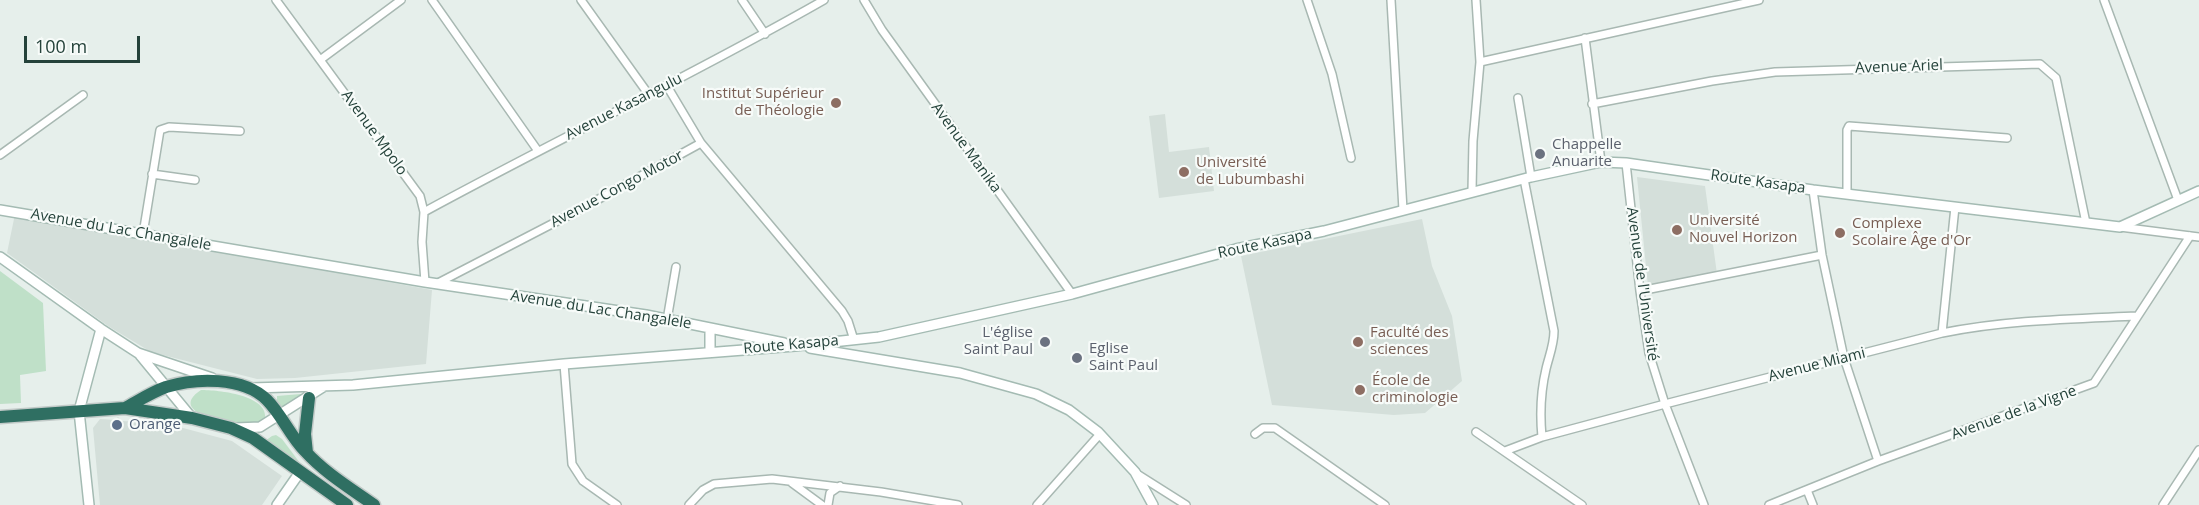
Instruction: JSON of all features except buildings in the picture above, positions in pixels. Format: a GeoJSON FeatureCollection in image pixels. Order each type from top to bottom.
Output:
{"type":"FeatureCollection","features":[{"type":"Feature","properties":{"kind":"highway"},"geometry":{"type":"LineString","coordinates":[[125,408],[165,387],[191,382],[223,381],[249,388],[264,397],[306,453],[328,473],[374,505]]}},
{"type":"Feature","properties":{"kind":"highway"},"geometry":{"type":"LineString","coordinates":[[306,453],[305,434],[309,398]]}},
{"type":"Feature","properties":{"kind":"highway"},"geometry":{"type":"LineString","coordinates":[[0,417],[125,408],[192,418],[231,428],[253,438],[347,505]]}},
{"type":"Feature","properties":{"kind":"main road","name":"Route Kasapa"},"geometry":{"type":"LineString","coordinates":[[249,388],[323,387],[564,364],[795,346],[903,332],[1072,294],[1236,249],[1324,231],[1472,191],[1601,162],[1626,163],[1813,190],[2120,227]]}},
{"type":"Feature","properties":{"kind":"main road"},"geometry":{"type":"LineString","coordinates":[[2120,227],[2199,191]]}},
{"type":"Feature","properties":{"kind":"main road","name":"Avenue du Lac Changalele"},"geometry":{"type":"LineString","coordinates":[[0,210],[437,284],[667,320],[795,346],[960,373],[1017,387],[1057,404],[1100,434],[1135,472],[1153,505]]}},
{"type":"Feature","properties":{"kind":"main road"},"geometry":{"type":"LineString","coordinates":[[0,257],[138,353],[223,381]]}},
{"type":"Feature","properties":{"kind":"main road"},"geometry":{"type":"LineString","coordinates":[[710,328],[710,352]]}},
{"type":"Feature","properties":{"kind":"main road"},"geometry":{"type":"LineString","coordinates":[[89,505],[79,411],[101,329]]}},
{"type":"Feature","properties":{"kind":"main road"},"geometry":{"type":"LineString","coordinates":[[867,338],[865,347],[867,357]]}},
{"type":"Feature","properties":{"kind":"main road"},"geometry":{"type":"LineString","coordinates":[[138,353],[192,418]]}},
{"type":"Feature","properties":{"kind":"main road"},"geometry":{"type":"LineString","coordinates":[[231,428],[260,428],[323,387]]}},
{"type":"Feature","properties":{"kind":"main road"},"geometry":{"type":"LineString","coordinates":[[277,505],[300,472]]}},
{"type":"Feature","properties":{"kind":"street","name":"Avenue Mpolo"},"geometry":{"type":"LineString","coordinates":[[276,0],[414,187],[423,203],[422,242],[425,282]]}},
{"type":"Feature","properties":{"kind":"street"},"geometry":{"type":"LineString","coordinates":[[320,60],[401,0]]}},
{"type":"Feature","properties":{"kind":"street"},"geometry":{"type":"LineString","coordinates":[[432,0],[538,151]]}},
{"type":"Feature","properties":{"kind":"street"},"geometry":{"type":"LineString","coordinates":[[582,0],[649,95]]}},
{"type":"Feature","properties":{"kind":"street"},"geometry":{"type":"LineString","coordinates":[[742,0],[765,34]]}},
{"type":"Feature","properties":{"kind":"street","name":"Avenue Kasangulu"},"geometry":{"type":"LineString","coordinates":[[424,212],[511,164],[667,86],[824,0]]}},
{"type":"Feature","properties":{"kind":"street","name":"Avenue Manika"},"geometry":{"type":"LineString","coordinates":[[864,0],[882,30],[1072,294]]}},
{"type":"Feature","properties":{"kind":"street"},"geometry":{"type":"LineString","coordinates":[[1307,0],[1332,74],[1351,158]]}},
{"type":"Feature","properties":{"kind":"street"},"geometry":{"type":"LineString","coordinates":[[1391,0],[1403,210]]}},
{"type":"Feature","properties":{"kind":"street"},"geometry":{"type":"LineString","coordinates":[[1472,191],[1473,141],[1480,62],[1476,0]]}},
{"type":"Feature","properties":{"kind":"street"},"geometry":{"type":"LineString","coordinates":[[1480,62],[1759,0]]}},
{"type":"Feature","properties":{"kind":"street"},"geometry":{"type":"LineString","coordinates":[[2104,0],[2178,201]]}},
{"type":"Feature","properties":{"kind":"street"},"geometry":{"type":"LineString","coordinates":[[1585,38],[1601,162]]}},
{"type":"Feature","properties":{"kind":"street","name":"Avenue Ariel"},"geometry":{"type":"LineString","coordinates":[[1592,104],[1701,83],[1775,72],[2040,64],[2056,78],[2086,223]]}},
{"type":"Feature","properties":{"kind":"street"},"geometry":{"type":"LineString","coordinates":[[667,86],[700,143]]}},
{"type":"Feature","properties":{"kind":"street"},"geometry":{"type":"LineString","coordinates":[[0,155],[83,95]]}},
{"type":"Feature","properties":{"kind":"street"},"geometry":{"type":"LineString","coordinates":[[1518,98],[1528,178],[1554,331],[1554,342],[1545,378],[1542,437]]}},
{"type":"Feature","properties":{"kind":"street"},"geometry":{"type":"LineString","coordinates":[[1846,193],[1847,130],[1849,126],[2007,138]]}},
{"type":"Feature","properties":{"kind":"street"},"geometry":{"type":"LineString","coordinates":[[143,234],[160,130],[164,128],[240,131]]}},
{"type":"Feature","properties":{"kind":"street","name":"Avenue Congo Motor"},"geometry":{"type":"LineString","coordinates":[[437,284],[700,143],[842,311],[854,340]]}},
{"type":"Feature","properties":{"kind":"street","name":"Avenue de l'Université"},"geometry":{"type":"LineString","coordinates":[[1626,163],[1649,352],[1665,404],[1704,505]]}},
{"type":"Feature","properties":{"kind":"street"},"geometry":{"type":"LineString","coordinates":[[152,174],[195,180]]}},
{"type":"Feature","properties":{"kind":"street"},"geometry":{"type":"LineString","coordinates":[[1813,190],[1822,255],[1844,358],[1878,461]]}},
{"type":"Feature","properties":{"kind":"street"},"geometry":{"type":"LineString","coordinates":[[1942,333],[1955,207]]}},
{"type":"Feature","properties":{"kind":"street"},"geometry":{"type":"LineString","coordinates":[[2120,227],[2199,237]]}},
{"type":"Feature","properties":{"kind":"street","name":"Avenue de la Vigne"},"geometry":{"type":"LineString","coordinates":[[1769,505],[1878,461],[2088,386],[2098,377],[2190,236]]}},
{"type":"Feature","properties":{"kind":"street"},"geometry":{"type":"LineString","coordinates":[[1640,291],[1822,255]]}},
{"type":"Feature","properties":{"kind":"street"},"geometry":{"type":"LineString","coordinates":[[667,320],[676,267]]}},
{"type":"Feature","properties":{"kind":"street","name":"Avenue Miami"},"geometry":{"type":"LineString","coordinates":[[1505,451],[1542,437],[1942,333],[1982,325],[2036,320],[2136,316]]}},
{"type":"Feature","properties":{"kind":"street"},"geometry":{"type":"LineString","coordinates":[[564,364],[572,464],[583,482],[617,505]]}},
{"type":"Feature","properties":{"kind":"street"},"geometry":{"type":"LineString","coordinates":[[1255,434],[1263,428],[1275,428],[1385,505]]}},
{"type":"Feature","properties":{"kind":"street"},"geometry":{"type":"LineString","coordinates":[[1476,432],[1582,505]]}},
{"type":"Feature","properties":{"kind":"street"},"geometry":{"type":"LineString","coordinates":[[1037,505],[1100,434]]}},
{"type":"Feature","properties":{"kind":"street"},"geometry":{"type":"LineString","coordinates":[[2163,505],[2199,450]]}},
{"type":"Feature","properties":{"kind":"street"},"geometry":{"type":"LineString","coordinates":[[1135,472],[1186,505]]}},
{"type":"Feature","properties":{"kind":"street"},"geometry":{"type":"LineString","coordinates":[[689,505],[703,490],[714,484],[772,479],[840,486],[958,505]]}},
{"type":"Feature","properties":{"kind":"street"},"geometry":{"type":"LineString","coordinates":[[790,481],[822,505]]}},
{"type":"Feature","properties":{"kind":"street"},"geometry":{"type":"LineString","coordinates":[[828,505],[830,493],[840,486]]}},
{"type":"Feature","properties":{"kind":"street"},"geometry":{"type":"LineString","coordinates":[[1807,490],[1813,505]]}},
{"type":"Feature","properties":{"kind":"shaded area","name":"Université de Lubumbashi"},"geometry":{"type":"Polygon","coordinates":[[[1165,114],[1169,152],[1209,147],[1214,191],[1159,198],[1149,116],[1165,114]]]}},
{"type":"Feature","properties":{"kind":"shaded area","name":"Université Nouvel Horizon"},"geometry":{"type":"Polygon","coordinates":[[[1637,177],[1705,186],[1717,274],[1648,286],[1637,177]]]}},
{"type":"Feature","properties":{"kind":"shaded area"},"geometry":{"type":"Polygon","coordinates":[[[15,214],[432,290],[426,364],[295,378],[257,379],[151,352],[108,326],[7,253],[15,214]]]}},
{"type":"Feature","properties":{"kind":"shaded area","name":"Faculté des sciences"},"geometry":{"type":"Polygon","coordinates":[[[1422,219],[1432,266],[1452,316],[1462,381],[1425,413],[1394,415],[1272,405],[1241,256],[1422,219]]]}},
{"type":"Feature","properties":{"kind":"shaded area"},"geometry":{"type":"Polygon","coordinates":[[[118,417],[122,421],[168,424],[232,441],[282,476],[262,505],[100,505],[93,428],[100,419],[115,420],[118,417]]]}},
{"type":"Feature","properties":{"kind":"green space"},"geometry":{"type":"Polygon","coordinates":[[[0,271],[43,303],[46,371],[20,375],[21,403],[0,404],[0,271]]]}},
{"type":"Feature","properties":{"kind":"green space"},"geometry":{"type":"Polygon","coordinates":[[[201,390],[219,391],[251,399],[264,411],[265,419],[250,428],[206,417],[191,406],[192,398],[201,390]]]}},
{"type":"Feature","properties":{"kind":"green space"},"geometry":{"type":"Polygon","coordinates":[[[301,394],[303,397],[282,409],[277,403],[277,396],[301,394]]]}},
{"type":"Feature","properties":{"kind":"green space"},"geometry":{"type":"Polygon","coordinates":[[[276,435],[282,439],[300,463],[317,479],[265,441],[276,435]]]}},
{"type":"Feature","properties":{"kind":"place","name":"Institut Supérieur de Théologie"},"geometry":{"type":"Point","coordinates":[836,103]}},
{"type":"Feature","properties":{"kind":"place","name":"Chappelle Anuarite"},"geometry":{"type":"Point","coordinates":[1540,154]}},
{"type":"Feature","properties":{"kind":"place","name":"Université de Lubumbashi"},"geometry":{"type":"Point","coordinates":[1184,172]}},
{"type":"Feature","properties":{"kind":"place","name":"Université Nouvel Horizon"},"geometry":{"type":"Point","coordinates":[1677,230]}},
{"type":"Feature","properties":{"kind":"place","name":"Complexe Scolaire Âge d'Or"},"geometry":{"type":"Point","coordinates":[1840,233]}},
{"type":"Feature","properties":{"kind":"place","name":"L'église Saint Paul"},"geometry":{"type":"Point","coordinates":[1045,342]}},
{"type":"Feature","properties":{"kind":"place","name":"Faculté des sciences"},"geometry":{"type":"Point","coordinates":[1358,342]}},
{"type":"Feature","properties":{"kind":"place","name":"Eglise Saint Paul"},"geometry":{"type":"Point","coordinates":[1077,358]}},
{"type":"Feature","properties":{"kind":"place","name":"École de criminologie"},"geometry":{"type":"Point","coordinates":[1360,390]}},
{"type":"Feature","properties":{"kind":"place","name":"Orange"},"geometry":{"type":"Point","coordinates":[117,425]}}]}
